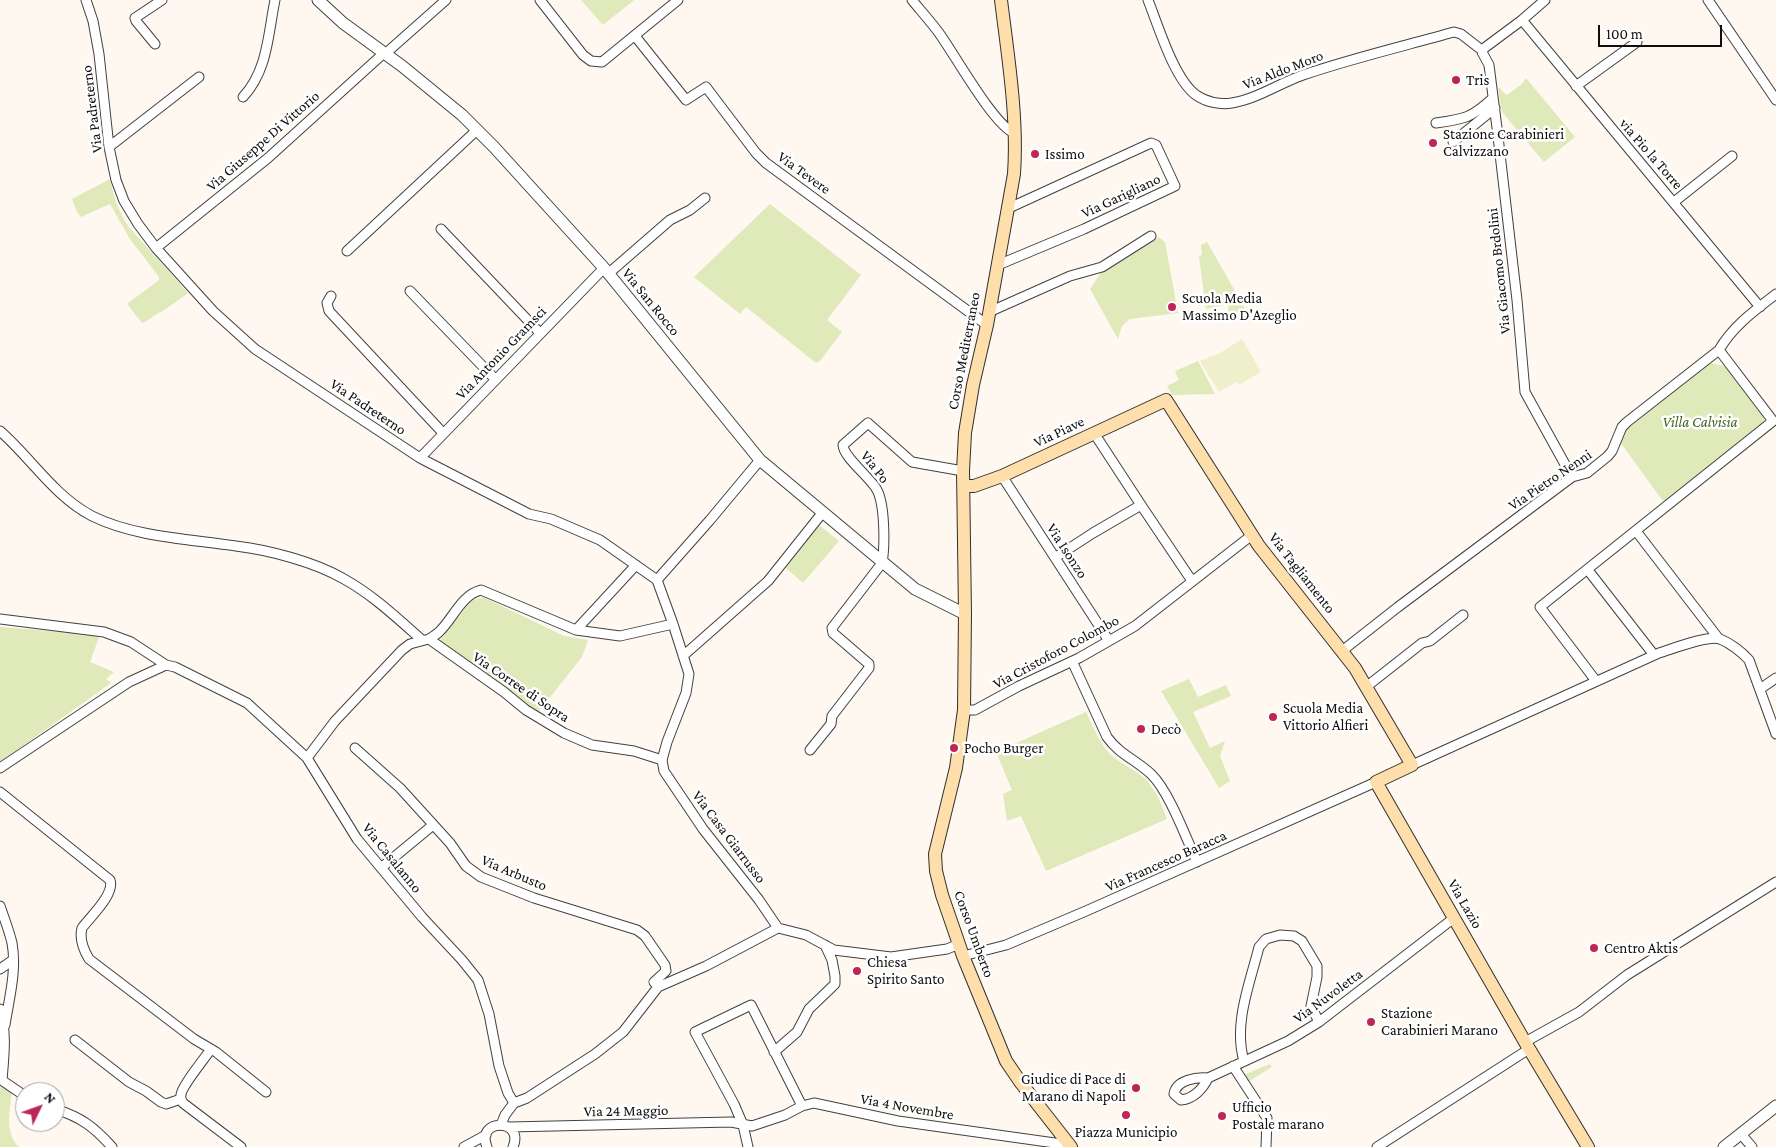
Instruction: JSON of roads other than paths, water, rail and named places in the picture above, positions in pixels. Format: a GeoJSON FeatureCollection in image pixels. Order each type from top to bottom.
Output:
{"type":"FeatureCollection","features":[{"type":"Feature","properties":{"kind":"main road","name":"Corso Mediterraneo"},"geometry":{"type":"LineString","coordinates":[[964,710],[963,471],[965,433],[1013,186],[1015,156],[1001,0]]}},
{"type":"Feature","properties":{"kind":"main road","name":"Via Piave"},"geometry":{"type":"LineString","coordinates":[[964,486],[974,486],[1002,476],[1166,400]]}},
{"type":"Feature","properties":{"kind":"main road","name":"Via Tagliamento"},"geometry":{"type":"LineString","coordinates":[[1166,400],[1252,535],[1342,651],[1366,687],[1412,766]]}},
{"type":"Feature","properties":{"kind":"main road","name":"Corso Umberto"},"geometry":{"type":"LineString","coordinates":[[964,710],[956,768],[936,854],[936,871],[942,895],[961,950],[1006,1061],[1069,1146]]}},
{"type":"Feature","properties":{"kind":"main road"},"geometry":{"type":"LineString","coordinates":[[1376,782],[1412,766]]}},
{"type":"Feature","properties":{"kind":"main road","name":"Via Lazio"},"geometry":{"type":"LineString","coordinates":[[1376,782],[1527,1046],[1588,1147]]}},
{"type":"Feature","properties":{"kind":"street","name":"Via Padreterno"},"geometry":{"type":"LineString","coordinates":[[86,0],[93,21],[99,54],[109,147],[116,180],[124,201],[156,248],[213,312],[245,342],[420,458],[529,514],[552,518],[600,540],[657,580]]}},
{"type":"Feature","properties":{"kind":"street"},"geometry":{"type":"LineString","coordinates":[[155,44],[135,18],[162,0]]}},
{"type":"Feature","properties":{"kind":"street"},"geometry":{"type":"LineString","coordinates":[[243,97],[255,82],[266,55],[266,44],[275,0]]}},
{"type":"Feature","properties":{"kind":"street","name":"Via San Rocco"},"geometry":{"type":"LineString","coordinates":[[318,0],[343,22],[462,115],[477,130],[606,271],[760,460],[915,589],[965,614]]}},
{"type":"Feature","properties":{"kind":"street","name":"Via Giuseppe Di Vittorio"},"geometry":{"type":"LineString","coordinates":[[156,248],[268,158],[446,0]]}},
{"type":"Feature","properties":{"kind":"street"},"geometry":{"type":"LineString","coordinates":[[540,0],[583,55],[591,61],[602,62],[678,0]]}},
{"type":"Feature","properties":{"kind":"street"},"geometry":{"type":"LineString","coordinates":[[912,0],[938,32],[996,116],[1008,130],[1014,133]]}},
{"type":"Feature","properties":{"kind":"street","name":"Via Aldo Moro"},"geometry":{"type":"LineString","coordinates":[[1148,0],[1179,75],[1195,94],[1217,103],[1232,103],[1327,67],[1454,32],[1460,34],[1481,50]]}},
{"type":"Feature","properties":{"kind":"street"},"geometry":{"type":"LineString","coordinates":[[1481,50],[1522,20],[1545,0]]}},
{"type":"Feature","properties":{"kind":"street"},"geometry":{"type":"LineString","coordinates":[[1708,0],[1776,100]]}},
{"type":"Feature","properties":{"kind":"street","name":"via Pio la Torre"},"geometry":{"type":"LineString","coordinates":[[1522,20],[1760,307]]}},
{"type":"Feature","properties":{"kind":"street","name":"Via Tevere"},"geometry":{"type":"LineString","coordinates":[[635,36],[686,100],[706,87],[756,153],[766,163],[987,325]]}},
{"type":"Feature","properties":{"kind":"street"},"geometry":{"type":"LineString","coordinates":[[1576,86],[1637,42]]}},
{"type":"Feature","properties":{"kind":"street","name":"Via Giacomo Brdolini"},"geometry":{"type":"LineString","coordinates":[[1481,50],[1489,66],[1495,108],[1516,292],[1525,392],[1572,477]]}},
{"type":"Feature","properties":{"kind":"street"},"geometry":{"type":"LineString","coordinates":[[109,147],[199,78]]}},
{"type":"Feature","properties":{"kind":"street"},"geometry":{"type":"LineString","coordinates":[[1436,123],[1466,119],[1493,98]]}},
{"type":"Feature","properties":{"kind":"street"},"geometry":{"type":"LineString","coordinates":[[1453,142],[1495,108]]}},
{"type":"Feature","properties":{"kind":"street"},"geometry":{"type":"LineString","coordinates":[[347,251],[477,130]]}},
{"type":"Feature","properties":{"kind":"street","name":"Via Garigliano"},"geometry":{"type":"LineString","coordinates":[[998,265],[1084,229],[1175,186],[1156,145],[1151,143],[1008,208]]}},
{"type":"Feature","properties":{"kind":"street"},"geometry":{"type":"LineString","coordinates":[[1674,202],[1732,156]]}},
{"type":"Feature","properties":{"kind":"street","name":"Via Antonio Gramsci"},"geometry":{"type":"LineString","coordinates":[[420,458],[540,333],[606,271],[670,220],[690,210],[705,198]]}},
{"type":"Feature","properties":{"kind":"street"},"geometry":{"type":"LineString","coordinates":[[441,229],[540,333]]}},
{"type":"Feature","properties":{"kind":"street"},"geometry":{"type":"LineString","coordinates":[[989,312],[1070,276],[1102,267],[1151,236]]}},
{"type":"Feature","properties":{"kind":"street"},"geometry":{"type":"LineString","coordinates":[[410,291],[495,379]]}},
{"type":"Feature","properties":{"kind":"street","name":"Via Pietro Nenni"},"geometry":{"type":"LineString","coordinates":[[1342,651],[1572,477],[1587,473],[1608,456],[1622,427],[1627,422],[1718,350],[1726,337],[1740,322],[1776,294]]}},
{"type":"Feature","properties":{"kind":"street"},"geometry":{"type":"LineString","coordinates":[[331,296],[327,303],[330,312],[444,433]]}},
{"type":"Feature","properties":{"kind":"street"},"geometry":{"type":"LineString","coordinates":[[1596,681],[1540,607],[1590,571],[1773,421],[1718,350]]}},
{"type":"Feature","properties":{"kind":"street","name":"Via Po"},"geometry":{"type":"LineString","coordinates":[[882,563],[884,536],[879,492],[844,451],[843,445],[868,423],[912,462],[963,471]]}},
{"type":"Feature","properties":{"kind":"street","name":"Via Corree di Sopra"},"geometry":{"type":"LineString","coordinates":[[0,431],[40,474],[64,496],[92,516],[118,526],[162,536],[238,546],[322,568],[345,579],[390,611],[425,640],[504,692],[526,710],[564,733],[592,745],[634,751],[662,760]]}},
{"type":"Feature","properties":{"kind":"street"},"geometry":{"type":"LineString","coordinates":[[1094,433],[1192,581]]}},
{"type":"Feature","properties":{"kind":"street"},"geometry":{"type":"LineString","coordinates":[[662,760],[666,742],[686,693],[689,674],[657,580],[760,460]]}},
{"type":"Feature","properties":{"kind":"street","name":"Via Isonzo"},"geometry":{"type":"LineString","coordinates":[[1002,476],[1109,641]]}},
{"type":"Feature","properties":{"kind":"street"},"geometry":{"type":"LineString","coordinates":[[1056,557],[1141,505]]}},
{"type":"Feature","properties":{"kind":"street"},"geometry":{"type":"LineString","coordinates":[[683,656],[768,581],[823,512]]}},
{"type":"Feature","properties":{"kind":"street"},"geometry":{"type":"LineString","coordinates":[[1636,532],[1719,639],[1749,660],[1776,734]]}},
{"type":"Feature","properties":{"kind":"street","name":"Via Cristoforo Colombo"},"geometry":{"type":"LineString","coordinates":[[964,710],[975,710],[1019,686],[1072,661],[1135,626],[1252,535]]}},
{"type":"Feature","properties":{"kind":"street"},"geometry":{"type":"LineString","coordinates":[[810,750],[831,724],[832,716],[870,668],[869,664],[833,633],[832,628],[882,563]]}},
{"type":"Feature","properties":{"kind":"street"},"geometry":{"type":"LineString","coordinates":[[576,630],[636,566]]}},
{"type":"Feature","properties":{"kind":"street"},"geometry":{"type":"LineString","coordinates":[[1590,571],[1654,655]]}},
{"type":"Feature","properties":{"kind":"street"},"geometry":{"type":"LineString","coordinates":[[307,758],[335,721],[402,650],[410,644],[425,640],[439,632],[473,592],[481,590],[576,630],[620,636],[673,624]]}},
{"type":"Feature","properties":{"kind":"street"},"geometry":{"type":"LineString","coordinates":[[1366,687],[1422,643],[1430,641],[1463,615]]}},
{"type":"Feature","properties":{"kind":"street","name":"Via Casalanno"},"geometry":{"type":"LineString","coordinates":[[0,618],[104,632],[131,642],[166,665],[175,667],[247,703],[307,758],[357,839],[478,980],[489,1014],[499,1066],[508,1093],[514,1103]]}},
{"type":"Feature","properties":{"kind":"street"},"geometry":{"type":"LineString","coordinates":[[1412,766],[1654,655],[1698,641],[1719,639]]}},
{"type":"Feature","properties":{"kind":"street"},"geometry":{"type":"LineString","coordinates":[[1072,661],[1107,737],[1114,747],[1151,774],[1161,786],[1197,862]]}},
{"type":"Feature","properties":{"kind":"street"},"geometry":{"type":"LineString","coordinates":[[0,768],[129,682],[166,665]]}},
{"type":"Feature","properties":{"kind":"street"},"geometry":{"type":"LineString","coordinates":[[1760,689],[1776,678]]}},
{"type":"Feature","properties":{"kind":"street","name":"Via Arbusto"},"geometry":{"type":"LineString","coordinates":[[355,748],[400,788],[450,844],[466,866],[481,876],[534,898],[637,930],[645,936],[665,965],[666,971],[654,982],[658,988]]}},
{"type":"Feature","properties":{"kind":"street","name":"Via Casa Giarrusso"},"geometry":{"type":"LineString","coordinates":[[662,760],[664,771],[703,829],[759,900],[778,928]]}},
{"type":"Feature","properties":{"kind":"street","name":"Via Francesco Baracca"},"geometry":{"type":"LineString","coordinates":[[778,928],[806,935],[834,950],[891,957],[947,949],[961,950],[1006,945],[1376,782]]}},
{"type":"Feature","properties":{"kind":"street"},"geometry":{"type":"LineString","coordinates":[[0,792],[110,880],[112,885],[110,893],[82,928],[80,939],[89,959],[266,1092]]}},
{"type":"Feature","properties":{"kind":"street"},"geometry":{"type":"LineString","coordinates":[[381,868],[433,825]]}},
{"type":"Feature","properties":{"kind":"street"},"geometry":{"type":"LineString","coordinates":[[1377,1147],[1579,1012],[1627,975],[1776,882]]}},
{"type":"Feature","properties":{"kind":"street"},"geometry":{"type":"LineString","coordinates":[[0,906],[12,944],[13,960],[1,1080],[15,1089]]}},
{"type":"Feature","properties":{"kind":"street","name":"Via Nuvoletta"},"geometry":{"type":"LineString","coordinates":[[1208,1078],[1288,1041],[1319,1022],[1454,918]]}},
{"type":"Feature","properties":{"kind":"street"},"geometry":{"type":"LineString","coordinates":[[513,1147],[514,1135],[505,1126],[505,1115],[514,1103],[527,1098],[603,1048],[622,1032],[658,988],[706,966],[778,928]]}},
{"type":"Feature","properties":{"kind":"street"},"geometry":{"type":"LineString","coordinates":[[1244,1060],[1240,1047],[1241,1021],[1259,947],[1266,939],[1280,934],[1298,938],[1316,961],[1317,978],[1311,1006],[1319,1022]]}},
{"type":"Feature","properties":{"kind":"street"},"geometry":{"type":"LineString","coordinates":[[774,1052],[798,1032],[809,1009],[834,984],[835,976],[832,960],[824,945]]}},
{"type":"Feature","properties":{"kind":"street"},"geometry":{"type":"LineString","coordinates":[[0,968],[13,960]]}},
{"type":"Feature","properties":{"kind":"street"},"geometry":{"type":"LineString","coordinates":[[748,1147],[743,1125],[734,1104],[695,1032],[751,1005],[802,1106]]}},
{"type":"Feature","properties":{"kind":"street"},"geometry":{"type":"LineString","coordinates":[[0,1009],[5,1025]]}},
{"type":"Feature","properties":{"kind":"street"},"geometry":{"type":"LineString","coordinates":[[74,1040],[129,1082],[161,1102],[166,1104],[181,1099]]}},
{"type":"Feature","properties":{"kind":"street"},"geometry":{"type":"LineString","coordinates":[[211,1049],[186,1084],[181,1093],[181,1099],[183,1103],[241,1147]]}},
{"type":"Feature","properties":{"kind":"street"},"geometry":{"type":"LineString","coordinates":[[1233,1066],[1267,1118],[1266,1147]]}},
{"type":"Feature","properties":{"kind":"street","name":"Via 4 Novembre"},"geometry":{"type":"LineString","coordinates":[[743,1125],[752,1126],[784,1115],[802,1106],[814,1104],[898,1121],[1069,1146]]}},
{"type":"Feature","properties":{"kind":"street"},"geometry":{"type":"LineString","coordinates":[[1724,1147],[1776,1106]]}},
{"type":"Feature","properties":{"kind":"street"},"geometry":{"type":"LineString","coordinates":[[65,1112],[83,1120],[98,1131],[112,1147]]}},
{"type":"Feature","properties":{"kind":"street","name":"Via 24 Maggio"},"geometry":{"type":"LineString","coordinates":[[505,1126],[731,1122],[743,1125]]}},
{"type":"Feature","properties":{"kind":"street"},"geometry":{"type":"LineString","coordinates":[[487,1147],[486,1135],[491,1127],[505,1126]]}},
{"type":"Feature","properties":{"kind":"street"},"geometry":{"type":"LineString","coordinates":[[1741,1134],[1752,1147]]}},
{"type":"Feature","properties":{"kind":"street"},"geometry":{"type":"LineString","coordinates":[[464,1147],[486,1135]]}},
{"type":"Feature","properties":{"kind":"place","name":"Tris"},"geometry":{"type":"Point","coordinates":[1456,80]}},
{"type":"Feature","properties":{"kind":"place","name":"Stazione Carabinieri Calvizzano"},"geometry":{"type":"Point","coordinates":[1433,143]}},
{"type":"Feature","properties":{"kind":"place","name":"Issimo"},"geometry":{"type":"Point","coordinates":[1035,154]}},
{"type":"Feature","properties":{"kind":"place","name":"Scuola Media Massimo D'Azeglio"},"geometry":{"type":"Point","coordinates":[1172,307]}},
{"type":"Feature","properties":{"kind":"place","name":"Scuola Media Vittorio Alfieri"},"geometry":{"type":"Point","coordinates":[1273,717]}},
{"type":"Feature","properties":{"kind":"place","name":"Decò"},"geometry":{"type":"Point","coordinates":[1141,729]}},
{"type":"Feature","properties":{"kind":"place","name":"Pocho Burger"},"geometry":{"type":"Point","coordinates":[954,748]}},
{"type":"Feature","properties":{"kind":"place","name":"Centro Aktis"},"geometry":{"type":"Point","coordinates":[1594,948]}},
{"type":"Feature","properties":{"kind":"place","name":"Chiesa Spirito Santo"},"geometry":{"type":"Point","coordinates":[857,971]}},
{"type":"Feature","properties":{"kind":"place","name":"Stazione Carabinieri Marano"},"geometry":{"type":"Point","coordinates":[1371,1022]}},
{"type":"Feature","properties":{"kind":"place","name":"Giudice di Pace di Marano di Napoli"},"geometry":{"type":"Point","coordinates":[1136,1088]}},
{"type":"Feature","properties":{"kind":"place","name":"Piazza Municipio"},"geometry":{"type":"Point","coordinates":[1126,1115]}},
{"type":"Feature","properties":{"kind":"place","name":"Ufficio Postale marano"},"geometry":{"type":"Point","coordinates":[1222,1116]}},
{"type":"Feature","properties":{"kind":"park label","name":"Villa Calvisia"},"geometry":{"type":"Point","coordinates":[1700,422]}}]}
